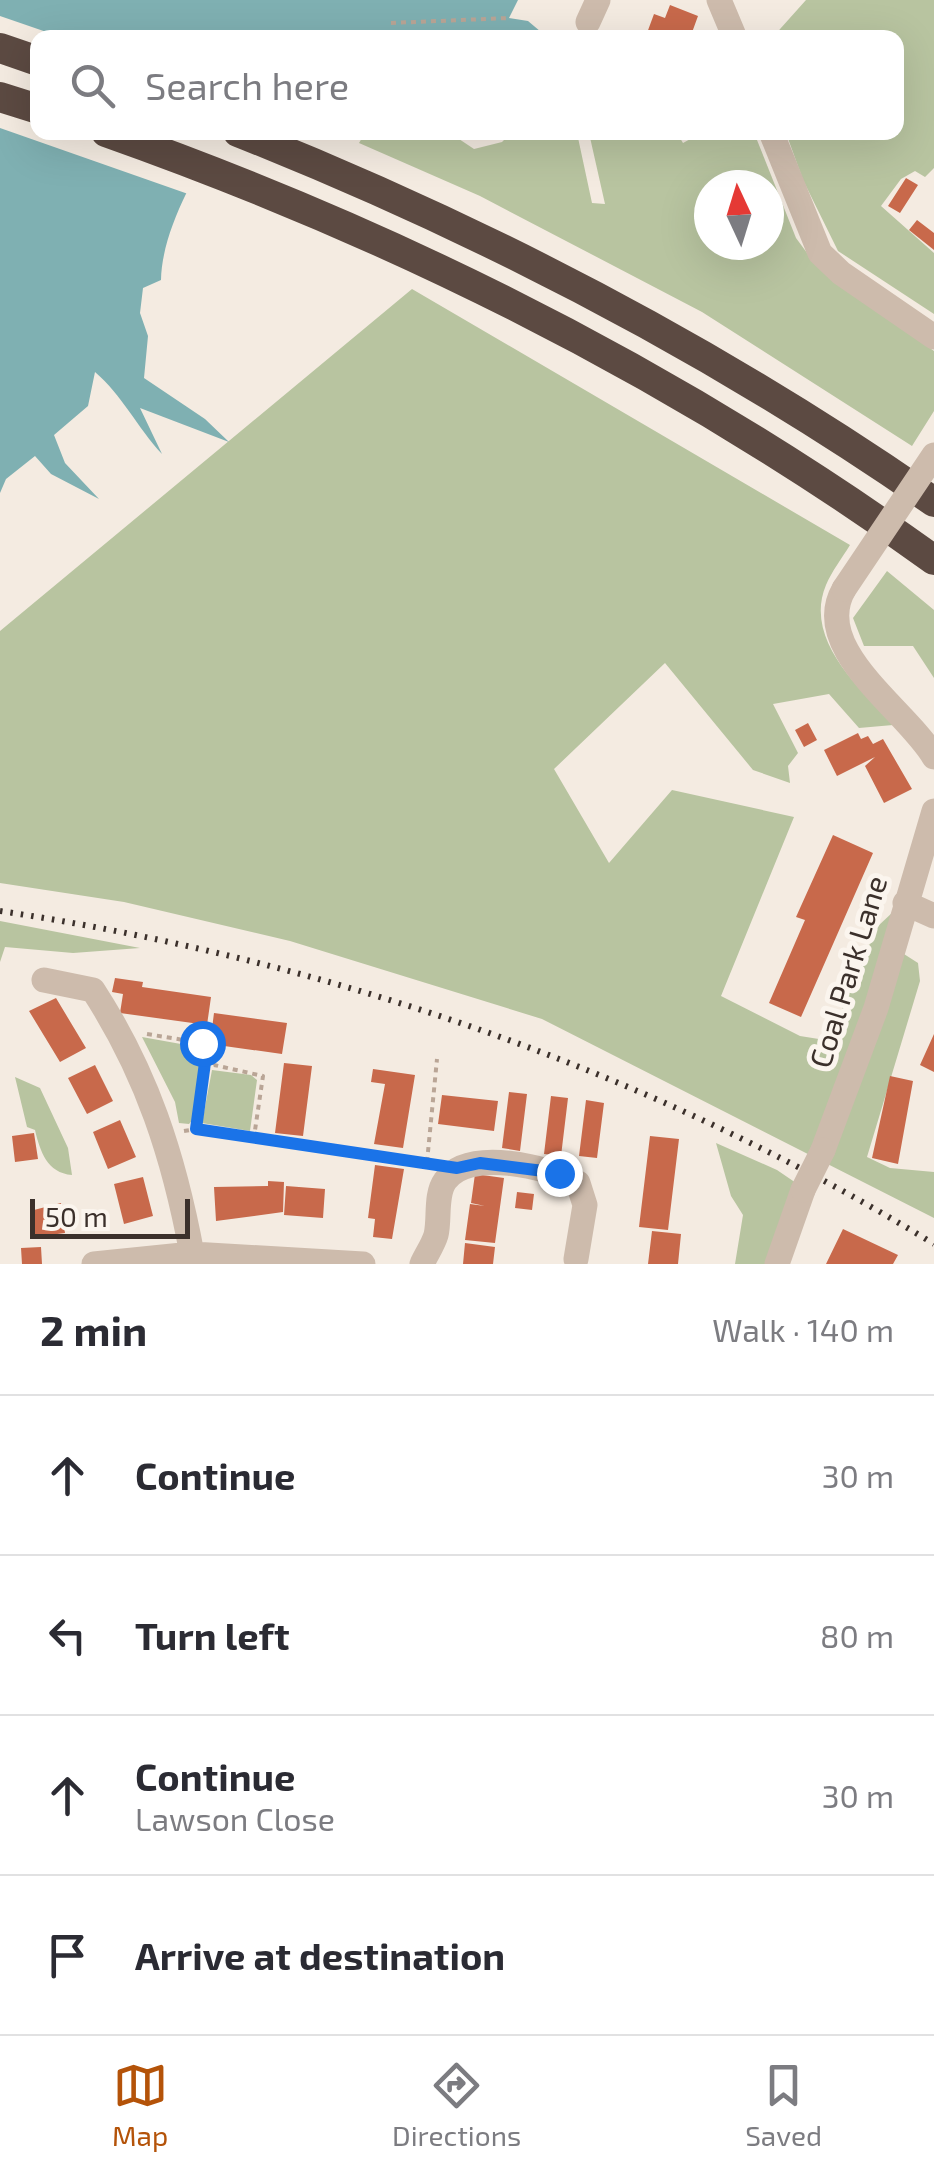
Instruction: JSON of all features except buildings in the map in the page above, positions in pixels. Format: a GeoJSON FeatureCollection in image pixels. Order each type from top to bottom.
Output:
{"type":"FeatureCollection","features":[{"type":"Feature","properties":{"kind":"highway"},"geometry":{"type":"LineString","coordinates":[[0,48],[30,58]]}},
{"type":"Feature","properties":{"kind":"highway"},"geometry":{"type":"LineString","coordinates":[[0,97],[30,107]]}},
{"type":"Feature","properties":{"kind":"highway"},"geometry":{"type":"LineString","coordinates":[[127,140],[365,233],[574,336],[711,412],[833,487],[934,560]]}},
{"type":"Feature","properties":{"kind":"highway"},"geometry":{"type":"LineString","coordinates":[[258,140],[385,192],[559,275],[845,439],[934,502]]}},
{"type":"Feature","properties":{"kind":"street"},"geometry":{"type":"LineString","coordinates":[[719,0],[732,30]]}},
{"type":"Feature","properties":{"kind":"street"},"geometry":{"type":"LineString","coordinates":[[775,140],[820,253],[934,337]]}},
{"type":"Feature","properties":{"kind":"street"},"geometry":{"type":"LineString","coordinates":[[934,455],[844,589],[836,613],[846,652],[906,717],[934,757]]}},
{"type":"Feature","properties":{"kind":"street","name":"Coal Park Lane"},"geometry":{"type":"LineString","coordinates":[[778,1264],[803,1190],[823,1150],[876,1008],[934,811]]}},
{"type":"Feature","properties":{"kind":"street"},"geometry":{"type":"LineString","coordinates":[[905,903],[934,916]]}},
{"type":"Feature","properties":{"kind":"street"},"geometry":{"type":"LineString","coordinates":[[44,980],[93,990],[118,1029],[166,1137],[192,1254]]}},
{"type":"Feature","properties":{"kind":"street"},"geometry":{"type":"LineString","coordinates":[[422,1264],[436,1237],[442,1184],[457,1168],[480,1163],[559,1173],[578,1183],[585,1205],[576,1259]]}},
{"type":"Feature","properties":{"kind":"street"},"geometry":{"type":"LineString","coordinates":[[94,1264],[192,1254],[363,1264]]}},
{"type":"Feature","properties":{"kind":"path"},"geometry":{"type":"LineString","coordinates":[[391,22],[508,18]]}},
{"type":"Feature","properties":{"kind":"path"},"geometry":{"type":"LineString","coordinates":[[118,1029],[202,1043],[207,1048],[196,1129]]}},
{"type":"Feature","properties":{"kind":"path"},"geometry":{"type":"LineString","coordinates":[[427,1162],[437,1059]]}},
{"type":"Feature","properties":{"kind":"path"},"geometry":{"type":"LineString","coordinates":[[206,1070],[214,1066],[263,1076],[254,1137]]}},
{"type":"Feature","properties":{"kind":"path"},"geometry":{"type":"LineString","coordinates":[[166,1137],[196,1129],[457,1168]]}},
{"type":"Feature","properties":{"kind":"green space"},"geometry":{"type":"Polygon","coordinates":[[[806,0],[934,0],[934,168],[925,177],[915,171],[901,179],[881,206],[934,253],[934,314],[838,251],[803,180],[789,140],[904,140],[904,30],[779,30],[806,0]]]}},
{"type":"Feature","properties":{"kind":"green space"},"geometry":{"type":"Polygon","coordinates":[[[460,140],[474,149],[504,140],[578,140],[592,203],[605,204],[591,140],[757,140],[769,170],[694,170],[694,260],[784,260],[784,208],[796,238],[816,265],[934,351],[934,411],[912,446],[702,312],[480,196],[359,143],[460,140]]]}},
{"type":"Feature","properties":{"kind":"green space"},"geometry":{"type":"Polygon","coordinates":[[[412,289],[850,545],[826,585],[822,625],[839,662],[893,725],[859,728],[829,694],[773,704],[798,753],[788,766],[790,783],[753,770],[665,663],[554,769],[609,863],[672,790],[794,817],[721,996],[800,1036],[825,1040],[832,1032],[877,927],[894,911],[893,947],[918,963],[920,981],[867,1157],[890,1168],[934,1172],[934,1218],[542,1019],[290,941],[124,902],[0,883],[0,631],[412,289]]]}},
{"type":"Feature","properties":{"kind":"green space"},"geometry":{"type":"Polygon","coordinates":[[[887,571],[934,610],[934,678],[913,646],[864,646],[853,618],[887,571]]]}},
{"type":"Feature","properties":{"kind":"green space"},"geometry":{"type":"Polygon","coordinates":[[[0,921],[140,948],[73,953],[5,947],[0,962],[0,921]]]}},
{"type":"Feature","properties":{"kind":"green space"},"geometry":{"type":"Polygon","coordinates":[[[142,1037],[203,1048],[194,1118],[189,1124],[179,1123],[175,1102],[142,1037]]]}},
{"type":"Feature","properties":{"kind":"green space"},"geometry":{"type":"Polygon","coordinates":[[[212,1070],[251,1075],[257,1080],[250,1131],[202,1123],[212,1070]]]}},
{"type":"Feature","properties":{"kind":"green space"},"geometry":{"type":"Polygon","coordinates":[[[15,1077],[40,1088],[68,1148],[72,1175],[56,1170],[42,1153],[35,1130],[27,1127],[15,1077]]]}},
{"type":"Feature","properties":{"kind":"green space"},"geometry":{"type":"Polygon","coordinates":[[[716,1143],[777,1170],[799,1185],[772,1264],[735,1264],[743,1215],[731,1196],[716,1143]]]}},
{"type":"Feature","properties":{"kind":"water"},"geometry":{"type":"Polygon","coordinates":[[[0,0],[518,0],[509,18],[528,21],[539,30],[30,30],[30,140],[214,140],[173,224],[161,280],[143,288],[140,313],[148,336],[144,378],[205,419],[229,442],[140,408],[162,454],[95,372],[88,406],[54,435],[65,463],[99,499],[51,474],[35,456],[6,479],[0,493],[0,0]]]}},
{"type":"Feature","properties":{"kind":"pier"},"geometry":{"type":"Polygon","coordinates":[[[0,16],[41,30],[30,30],[30,139],[0,128],[0,16]]]}},
{"type":"Feature","properties":{"kind":"pier"},"geometry":{"type":"Polygon","coordinates":[[[34,140],[219,140],[191,195],[34,140]]]}},
{"type":"Feature","properties":{"kind":"railway"},"geometry":{"type":"LineString","coordinates":[[0,911],[244,959],[484,1031],[715,1126],[826,1182],[934,1244]]}},
{"type":"Feature","properties":{"kind":"route"},"geometry":{"type":"LineString","coordinates":[[202,1043],[207,1048],[206,1070],[196,1129],[457,1168],[480,1163],[559,1173]]}}]}
